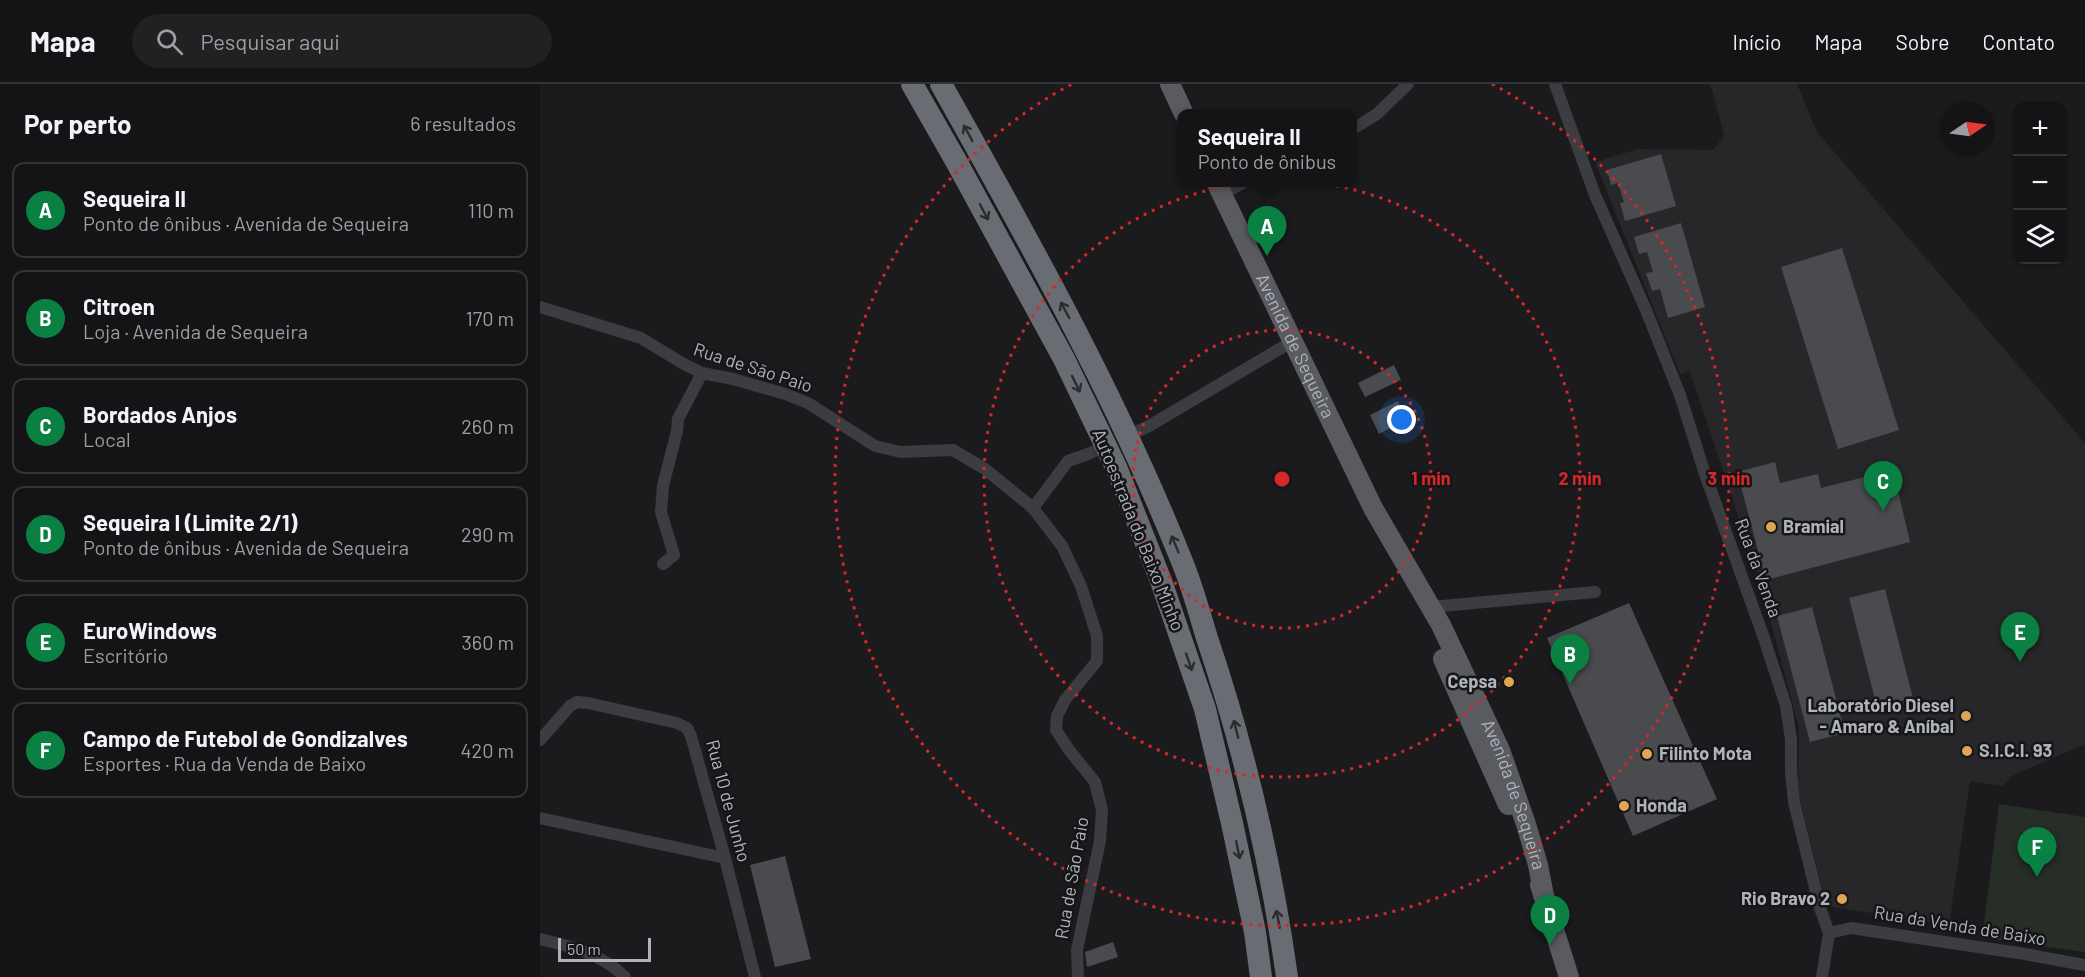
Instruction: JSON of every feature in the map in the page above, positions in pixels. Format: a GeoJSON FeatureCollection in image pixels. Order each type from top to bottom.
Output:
{"type":"FeatureCollection","features":[{"type":"Feature","properties":{"kind":"highway","name":"Autoestrada do Baixo Minho"},"geometry":{"type":"LineString","coordinates":[[912,84],[1064,359],[1116,467],[1161,581],[1204,709],[1232,823],[1255,932],[1261,977]]}},
{"type":"Feature","properties":{"kind":"highway","name":"Autoestrada do Baixo Minho"},"geometry":{"type":"LineString","coordinates":[[941,84],[1087,352],[1137,454],[1183,562],[1232,715],[1257,814],[1281,934],[1287,977]]}},
{"type":"Feature","properties":{"kind":"main road"},"geometry":{"type":"LineString","coordinates":[[1170,84],[1182,109]]}},
{"type":"Feature","properties":{"kind":"main road","name":"Avenida de Sequeira"},"geometry":{"type":"LineString","coordinates":[[1219,188],[1373,508],[1441,625],[1500,750],[1535,855],[1544,896],[1569,977]]}},
{"type":"Feature","properties":{"kind":"main road","name":"Avenida de Sequeira"},"geometry":{"type":"LineString","coordinates":[[1373,508],[1388,548],[1435,643],[1492,769],[1544,896]]}},
{"type":"Feature","properties":{"kind":"street"},"geometry":{"type":"LineString","coordinates":[[1357,126],[1377,114],[1408,84]]}},
{"type":"Feature","properties":{"kind":"street","name":"Rua da Venda"},"geometry":{"type":"LineString","coordinates":[[1555,84],[1595,195],[1646,310],[1680,395],[1786,706],[1791,739],[1794,802],[1820,908],[1829,933],[1822,977]]}},
{"type":"Feature","properties":{"kind":"street","name":"Rua de São Paio"},"geometry":{"type":"LineString","coordinates":[[540,307],[641,338],[702,373],[774,391],[808,404],[875,446],[900,452],[953,450],[985,469],[1033,508],[1062,546],[1081,586],[1097,636],[1097,661],[1065,700],[1057,716],[1056,730],[1095,782],[1102,810],[1100,841],[1077,950],[1078,977]]}},
{"type":"Feature","properties":{"kind":"street"},"geometry":{"type":"LineString","coordinates":[[1149,426],[1293,341]]}},
{"type":"Feature","properties":{"kind":"street"},"geometry":{"type":"LineString","coordinates":[[663,564],[674,555],[661,512],[666,466],[678,419],[702,373]]}},
{"type":"Feature","properties":{"kind":"street"},"geometry":{"type":"LineString","coordinates":[[1033,508],[1068,461],[1088,454]]}},
{"type":"Feature","properties":{"kind":"street"},"geometry":{"type":"LineString","coordinates":[[1431,607],[1595,592]]}},
{"type":"Feature","properties":{"kind":"street","name":"Rua 10 de Junho"},"geometry":{"type":"LineString","coordinates":[[540,740],[567,709],[577,702],[599,705],[683,725],[687,728],[725,858],[755,977]]}},
{"type":"Feature","properties":{"kind":"street"},"geometry":{"type":"LineString","coordinates":[[540,818],[725,858]]}},
{"type":"Feature","properties":{"kind":"street","name":"Rua da Venda de Baixo"},"geometry":{"type":"LineString","coordinates":[[1829,933],[1851,928],[2085,965]]}},
{"type":"Feature","properties":{"kind":"street"},"geometry":{"type":"LineString","coordinates":[[540,939],[572,947],[596,957],[625,977]]}},
{"type":"Feature","properties":{"kind":"shaded area"},"geometry":{"type":"Polygon","coordinates":[[[1709,84],[1797,84],[1817,132],[2085,443],[2085,744],[2014,775],[2002,786],[1970,781],[1949,925],[1826,906],[1800,799],[1799,728],[1759,578],[1690,371],[1680,374],[1595,162],[1638,149],[1713,150],[1724,136],[1709,84]]]}},
{"type":"Feature","properties":{"kind":"shaded area"},"geometry":{"type":"Polygon","coordinates":[[[1999,804],[2085,817],[2085,952],[1982,938],[1999,804]]]}},
{"type":"Feature","properties":{"kind":"building"},"geometry":{"type":"Polygon","coordinates":[[[1661,154],[1676,206],[1625,221],[1620,203],[1624,202],[1618,183],[1611,185],[1607,170],[1661,154]]]}},
{"type":"Feature","properties":{"kind":"building"},"geometry":{"type":"Polygon","coordinates":[[[1681,223],[1705,307],[1668,318],[1660,289],[1652,291],[1646,273],[1653,272],[1647,252],[1639,254],[1634,237],[1681,223]]]}},
{"type":"Feature","properties":{"kind":"building"},"geometry":{"type":"Polygon","coordinates":[[[1842,248],[1899,430],[1838,449],[1781,267],[1842,248]]]}},
{"type":"Feature","properties":{"kind":"building"},"geometry":{"type":"Polygon","coordinates":[[[1394,365],[1401,380],[1365,397],[1358,383],[1394,365]]]}},
{"type":"Feature","properties":{"kind":"building"},"geometry":{"type":"Polygon","coordinates":[[[1398,401],[1405,420],[1379,434],[1370,415],[1398,401]]]}},
{"type":"Feature","properties":{"kind":"building"},"geometry":{"type":"Polygon","coordinates":[[[1775,462],[1780,483],[1818,474],[1821,488],[1893,470],[1910,542],[1766,580],[1737,472],[1775,462]]]}},
{"type":"Feature","properties":{"kind":"building"},"geometry":{"type":"Polygon","coordinates":[[[1885,589],[1913,698],[1877,707],[1849,598],[1885,589]]]}},
{"type":"Feature","properties":{"kind":"building","name":"Filinto Mota"},"geometry":{"type":"Polygon","coordinates":[[[1629,603],[1717,799],[1633,836],[1547,638],[1629,603]]]}},
{"type":"Feature","properties":{"kind":"building"},"geometry":{"type":"Polygon","coordinates":[[[1812,607],[1845,733],[1810,742],[1777,616],[1812,607]]]}},
{"type":"Feature","properties":{"kind":"building"},"geometry":{"type":"Polygon","coordinates":[[[785,856],[811,959],[775,967],[750,865],[785,856]]]}},
{"type":"Feature","properties":{"kind":"building"},"geometry":{"type":"Polygon","coordinates":[[[1113,942],[1118,957],[1087,967],[1085,952],[1113,942]]]}},
{"type":"Feature","properties":{"kind":"tunnel"},"geometry":{"type":"LineString","coordinates":[[1088,454],[1149,426]]}},
{"type":"Feature","properties":{"kind":"place","name":"Sequeira II"},"geometry":{"type":"Point","coordinates":[1267,256]}},
{"type":"Feature","properties":{"kind":"place","name":"Bordados Anjos"},"geometry":{"type":"Point","coordinates":[1883,511]}},
{"type":"Feature","properties":{"kind":"place","name":"Bramial"},"geometry":{"type":"Point","coordinates":[1771,527]}},
{"type":"Feature","properties":{"kind":"place","name":"EuroWindows"},"geometry":{"type":"Point","coordinates":[2020,662]}},
{"type":"Feature","properties":{"kind":"place","name":"Cepsa"},"geometry":{"type":"Point","coordinates":[1509,682]}},
{"type":"Feature","properties":{"kind":"place","name":"Citroen"},"geometry":{"type":"Point","coordinates":[1570,684]}},
{"type":"Feature","properties":{"kind":"place","name":"Laboratório Diesel - Amaro & Aníbal"},"geometry":{"type":"Point","coordinates":[1966,716]}},
{"type":"Feature","properties":{"kind":"place","name":"S.I.C.I. 93"},"geometry":{"type":"Point","coordinates":[1967,751]}},
{"type":"Feature","properties":{"kind":"place","name":"Filinto Mota"},"geometry":{"type":"Point","coordinates":[1647,754]}},
{"type":"Feature","properties":{"kind":"place","name":"Honda"},"geometry":{"type":"Point","coordinates":[1624,806]}},
{"type":"Feature","properties":{"kind":"place","name":"Campo de Futebol de Gondizalves"},"geometry":{"type":"Point","coordinates":[2037,877]}},
{"type":"Feature","properties":{"kind":"place","name":"Rio Bravo 2"},"geometry":{"type":"Point","coordinates":[1842,899]}},
{"type":"Feature","properties":{"kind":"place","name":"Sequeira I (Limite 2/1)"},"geometry":{"type":"Point","coordinates":[1550,945]}}]}
